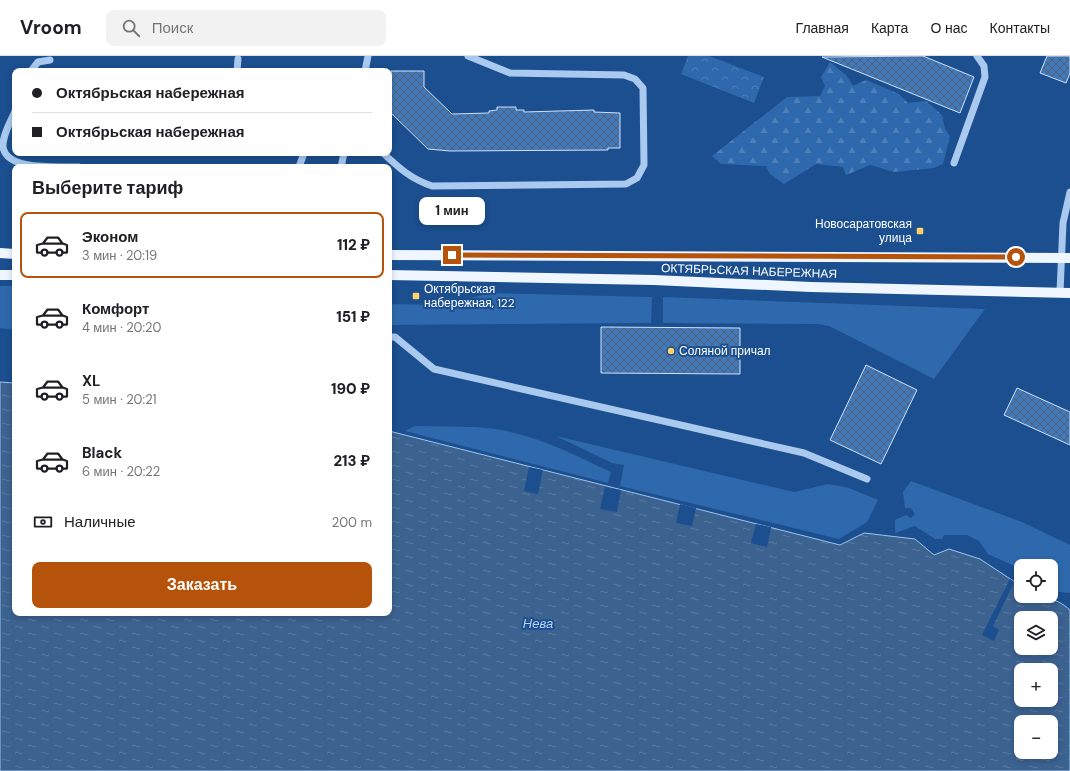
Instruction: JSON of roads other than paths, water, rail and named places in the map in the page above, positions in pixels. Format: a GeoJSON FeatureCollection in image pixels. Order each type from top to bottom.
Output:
{"type":"FeatureCollection","features":[{"type":"Feature","properties":{"kind":"main road"},"geometry":{"type":"LineString","coordinates":[[0,253],[12,254]]}},
{"type":"Feature","properties":{"kind":"main road","name":"ОКТЯБРЬСКАЯ НАБЕРЕЖНАЯ"},"geometry":{"type":"LineString","coordinates":[[392,255],[1065,258]]}},
{"type":"Feature","properties":{"kind":"main road"},"geometry":{"type":"LineString","coordinates":[[0,276],[12,275]]}},
{"type":"Feature","properties":{"kind":"main road","name":"ОКТЯБРЬСКАЯ НАБЕРЕЖНАЯ"},"geometry":{"type":"LineString","coordinates":[[392,275],[654,280],[811,287],[1065,293]]}},
{"type":"Feature","properties":{"kind":"street"},"geometry":{"type":"LineString","coordinates":[[366,68],[368,56]]}},
{"type":"Feature","properties":{"kind":"street"},"geometry":{"type":"LineString","coordinates":[[386,156],[405,174],[432,186],[626,184],[637,178],[644,165],[643,88],[635,79],[624,75],[510,73],[468,56]]}},
{"type":"Feature","properties":{"kind":"street"},"geometry":{"type":"LineString","coordinates":[[954,163],[985,77],[984,66],[977,56]]}},
{"type":"Feature","properties":{"kind":"street"},"geometry":{"type":"LineString","coordinates":[[237,68],[238,59]]}},
{"type":"Feature","properties":{"kind":"street"},"geometry":{"type":"LineString","coordinates":[[33,68],[38,62],[50,60]]}},
{"type":"Feature","properties":{"kind":"street"},"geometry":{"type":"LineString","coordinates":[[12,118],[6,133],[3,147],[10,160],[20,164]]}},
{"type":"Feature","properties":{"kind":"street"},"geometry":{"type":"LineString","coordinates":[[1065,293],[1063,223],[1070,192]]}},
{"type":"Feature","properties":{"kind":"street"},"geometry":{"type":"LineString","coordinates":[[392,337],[395,337],[434,369],[804,453],[867,479]]}},
{"type":"Feature","properties":{"kind":"water","name":"Нева"},"geometry":{"type":"Polygon","coordinates":[[[0,382],[12,383],[12,616],[392,616],[392,432],[840,545],[864,533],[915,539],[934,555],[949,549],[980,559],[1014,581],[1014,603],[1058,602],[1070,610],[1070,771],[0,771],[0,382]]]}},
{"type":"Feature","properties":{"kind":"place","name":"Новосаратовская улица"},"geometry":{"type":"Point","coordinates":[920,231]}},
{"type":"Feature","properties":{"kind":"place","name":"Октябрьская набережная, 122"},"geometry":{"type":"Point","coordinates":[416,296]}},
{"type":"Feature","properties":{"kind":"place","name":"Соляной причал"},"geometry":{"type":"Point","coordinates":[671,351]}}]}
